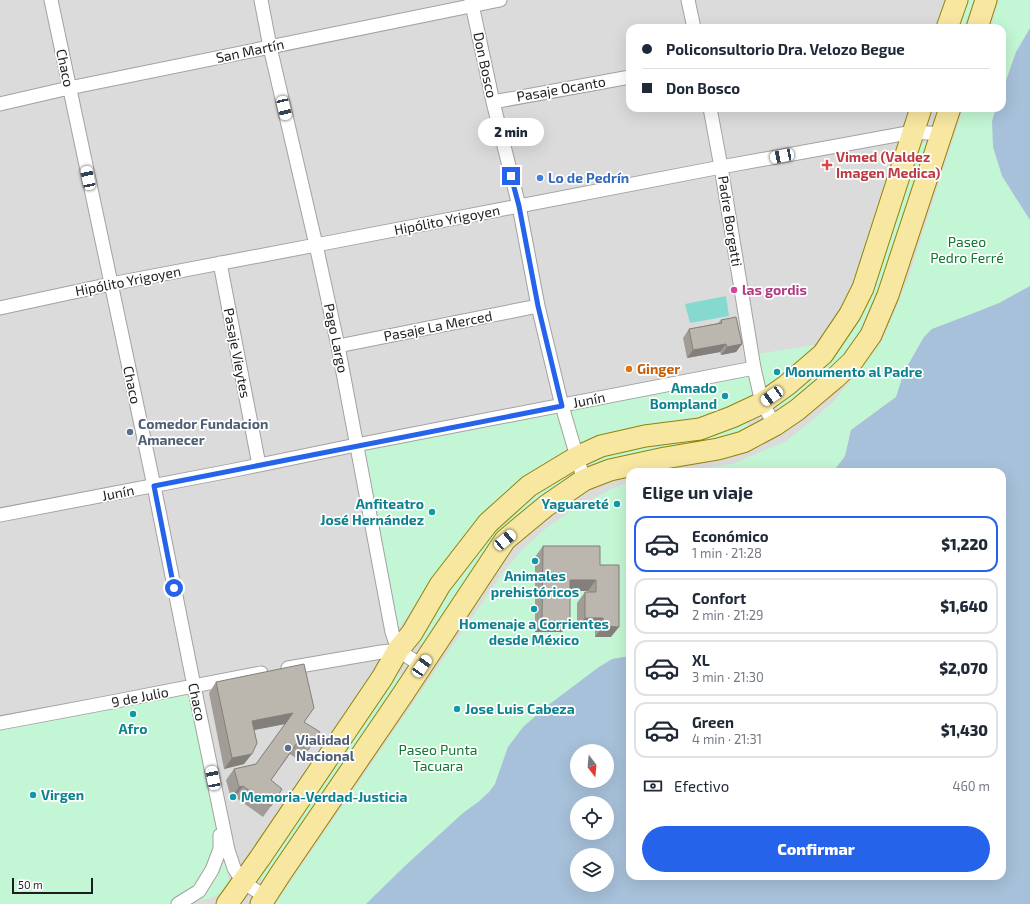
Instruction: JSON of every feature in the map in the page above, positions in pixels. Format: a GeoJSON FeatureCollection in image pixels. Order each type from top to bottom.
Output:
{"type":"FeatureCollection","features":[{"type":"Feature","properties":{"kind":"main road"},"geometry":{"type":"LineString","coordinates":[[948,24],[957,0]]}},
{"type":"Feature","properties":{"kind":"main road"},"geometry":{"type":"LineString","coordinates":[[978,24],[986,0]]}},
{"type":"Feature","properties":{"kind":"main road"},"geometry":{"type":"LineString","coordinates":[[227,904],[382,678],[398,650],[412,633],[440,585],[488,523],[529,486],[577,458],[601,446],[619,441],[700,428],[732,417],[762,403],[787,385],[823,354],[850,314],[863,288],[920,112]]}},
{"type":"Feature","properties":{"kind":"main road"},"geometry":{"type":"LineString","coordinates":[[264,900],[505,540],[546,506],[584,480],[610,470],[665,458],[718,449],[743,442],[775,425],[797,410],[852,362],[871,335],[888,295],[949,112]]}},
{"type":"Feature","properties":{"kind":"street","name":"Chaco"},"geometry":{"type":"LineString","coordinates":[[51,0],[154,486],[228,850],[234,868],[243,882],[264,900]]}},
{"type":"Feature","properties":{"kind":"street","name":"Pago Largo"},"geometry":{"type":"LineString","coordinates":[[261,0],[270,47],[338,346],[392,632],[398,650]]}},
{"type":"Feature","properties":{"kind":"street","name":"San Martín"},"geometry":{"type":"LineString","coordinates":[[0,104],[471,3],[500,0]]}},
{"type":"Feature","properties":{"kind":"street"},"geometry":{"type":"LineString","coordinates":[[688,0],[693,24]]}},
{"type":"Feature","properties":{"kind":"street","name":"Don Bosco"},"geometry":{"type":"LineString","coordinates":[[471,3],[493,102],[519,206],[538,306],[562,406],[584,480]]}},
{"type":"Feature","properties":{"kind":"street","name":"Pasaje Ocanto"},"geometry":{"type":"LineString","coordinates":[[493,102],[626,78]]}},
{"type":"Feature","properties":{"kind":"street","name":"Padre Borgatti"},"geometry":{"type":"LineString","coordinates":[[711,112],[754,368],[762,403],[775,425]]}},
{"type":"Feature","properties":{"kind":"street","name":"Hipólito Yrigoyen"},"geometry":{"type":"LineString","coordinates":[[0,308],[110,284],[721,167],[913,132],[942,134]]}},
{"type":"Feature","properties":{"kind":"street","name":"Pasaje Vieytes"},"geometry":{"type":"LineString","coordinates":[[220,263],[259,465]]}},
{"type":"Feature","properties":{"kind":"street","name":"Pasaje La Merced"},"geometry":{"type":"LineString","coordinates":[[338,346],[538,306]]}},
{"type":"Feature","properties":{"kind":"street","name":"Junín"},"geometry":{"type":"LineString","coordinates":[[0,515],[754,368]]}},
{"type":"Feature","properties":{"kind":"street"},"geometry":{"type":"LineString","coordinates":[[398,650],[422,666]]}},
{"type":"Feature","properties":{"kind":"street","name":"9 de Julio"},"geometry":{"type":"LineString","coordinates":[[0,722],[365,654],[398,650]]}},
{"type":"Feature","properties":{"kind":"street"},"geometry":{"type":"LineString","coordinates":[[178,904],[199,891],[212,870],[220,849],[219,808]]}},
{"type":"Feature","properties":{"kind":"shaded area"},"geometry":{"type":"Polygon","coordinates":[[[0,0],[1030,0],[1030,28],[1016,52],[1006,81],[1006,24],[626,24],[626,112],[995,112],[992,121],[993,147],[1030,220],[1030,286],[966,316],[836,468],[626,468],[626,660],[366,904],[0,904],[0,0]]]}},
{"type":"Feature","properties":{"kind":"shaded area"},"geometry":{"type":"Polygon","coordinates":[[[1030,28],[1030,220],[1002,176],[993,147],[992,121],[995,112],[1006,112],[1006,81],[1016,52],[1030,28]]]}},
{"type":"Feature","properties":{"kind":"shaded area"},"geometry":{"type":"Polygon","coordinates":[[[1030,286],[1030,904],[366,904],[463,813],[489,792],[495,784],[508,747],[523,727],[547,706],[599,667],[612,659],[626,657],[626,880],[1006,880],[1006,468],[836,468],[845,456],[851,430],[896,397],[904,372],[924,337],[932,329],[999,303],[1030,286]]]}},
{"type":"Feature","properties":{"kind":"shaded area"},"geometry":{"type":"Polygon","coordinates":[[[726,296],[729,316],[690,323],[685,304],[726,296]]]}},
{"type":"Feature","properties":{"kind":"green space"},"geometry":{"type":"Polygon","coordinates":[[[960,0],[974,0],[965,24],[951,24],[960,0]]]}},
{"type":"Feature","properties":{"kind":"green space"},"geometry":{"type":"Polygon","coordinates":[[[999,0],[1030,0],[1030,28],[1016,52],[1006,81],[1006,24],[991,24],[999,0]]]}},
{"type":"Feature","properties":{"kind":"green space","name":"Paseo Pedro Ferré"},"geometry":{"type":"Polygon","coordinates":[[[962,112],[995,112],[992,121],[1015,196],[1030,220],[1030,286],[999,303],[932,329],[924,337],[904,372],[896,397],[851,430],[845,456],[836,468],[706,468],[735,463],[786,441],[834,401],[881,343],[908,279],[962,112]]]}},
{"type":"Feature","properties":{"kind":"green space"},"geometry":{"type":"Polygon","coordinates":[[[916,140],[928,144],[879,293],[859,334],[837,364],[781,413],[774,402],[832,349],[916,140]]]}},
{"type":"Feature","properties":{"kind":"green space"},"geometry":{"type":"Polygon","coordinates":[[[821,344],[769,389],[763,388],[757,354],[821,344]]]}},
{"type":"Feature","properties":{"kind":"green space"},"geometry":{"type":"Polygon","coordinates":[[[752,373],[758,401],[694,421],[644,425],[615,434],[580,448],[569,407],[752,373]]]}},
{"type":"Feature","properties":{"kind":"green space","name":"Anfiteatro José Hernández"},"geometry":{"type":"Polygon","coordinates":[[[558,409],[567,450],[515,483],[480,518],[453,549],[400,627],[394,626],[361,448],[558,409]]]}},
{"type":"Feature","properties":{"kind":"green space"},"geometry":{"type":"Polygon","coordinates":[[[745,417],[750,428],[729,439],[594,472],[590,461],[607,451],[745,417]]]}},
{"type":"Feature","properties":{"kind":"green space"},"geometry":{"type":"Polygon","coordinates":[[[564,473],[570,483],[539,506],[425,647],[415,639],[478,547],[531,495],[564,473]]]}},
{"type":"Feature","properties":{"kind":"green space","name":"Paseo Punta Tacuara"},"geometry":{"type":"Polygon","coordinates":[[[626,483],[626,657],[612,659],[583,679],[508,747],[495,784],[489,792],[406,865],[366,904],[275,904],[507,567],[523,549],[545,529],[569,512],[611,489],[626,483]]]}},
{"type":"Feature","properties":{"kind":"green space"},"geometry":{"type":"Polygon","coordinates":[[[394,670],[405,678],[265,881],[254,874],[394,670]]]}},
{"type":"Feature","properties":{"kind":"green space"},"geometry":{"type":"Polygon","coordinates":[[[191,693],[215,809],[218,838],[215,856],[199,886],[174,903],[170,904],[0,904],[0,730],[191,693]]]}},
{"type":"Feature","properties":{"kind":"green space"},"geometry":{"type":"Polygon","coordinates":[[[223,852],[230,885],[217,896],[186,903],[223,852]]]}},
{"type":"Feature","properties":{"kind":"building"},"geometry":{"type":"Polygon","coordinates":[[[736,317],[742,344],[727,347],[726,344],[693,350],[689,329],[722,323],[721,320],[736,317]]]}},
{"type":"Feature","properties":{"kind":"building"},"geometry":{"type":"Polygon","coordinates":[[[543,546],[600,546],[600,565],[619,565],[619,627],[603,626],[603,618],[585,618],[585,592],[596,592],[596,580],[570,580],[570,621],[542,621],[543,546]]]}},
{"type":"Feature","properties":{"kind":"building","name":"Vialidad Nacional"},"geometry":{"type":"Polygon","coordinates":[[[304,664],[314,708],[304,722],[320,732],[308,750],[297,743],[271,780],[282,789],[271,806],[243,786],[239,787],[234,769],[256,764],[293,713],[252,721],[257,743],[252,754],[232,758],[216,682],[304,664]]]}},
{"type":"Feature","properties":{"kind":"place","name":"Vimed (Valdez Imagen Medica)"},"geometry":{"type":"Point","coordinates":[827,165]}},
{"type":"Feature","properties":{"kind":"place","name":"Lo de Pedrín"},"geometry":{"type":"Point","coordinates":[540,178]}},
{"type":"Feature","properties":{"kind":"place","name":"las gordis"},"geometry":{"type":"Point","coordinates":[734,290]}},
{"type":"Feature","properties":{"kind":"place","name":"Ginger"},"geometry":{"type":"Point","coordinates":[629,369]}},
{"type":"Feature","properties":{"kind":"place","name":"Monumento al Padre"},"geometry":{"type":"Point","coordinates":[777,372]}},
{"type":"Feature","properties":{"kind":"place","name":"Amado Bompland"},"geometry":{"type":"Point","coordinates":[725,396]}},
{"type":"Feature","properties":{"kind":"place","name":"Comedor Fundacion Amanecer"},"geometry":{"type":"Point","coordinates":[130,432]}},
{"type":"Feature","properties":{"kind":"place","name":"Yaguareté"},"geometry":{"type":"Point","coordinates":[617,504]}},
{"type":"Feature","properties":{"kind":"place","name":"Anfiteatro José Hernández"},"geometry":{"type":"Point","coordinates":[432,512]}},
{"type":"Feature","properties":{"kind":"place","name":"Animales prehistóricos"},"geometry":{"type":"Point","coordinates":[535,561]}},
{"type":"Feature","properties":{"kind":"place","name":"Homenaje a Corrientes desde México"},"geometry":{"type":"Point","coordinates":[534,609]}},
{"type":"Feature","properties":{"kind":"place","name":"Jose Luis Cabeza"},"geometry":{"type":"Point","coordinates":[457,709]}},
{"type":"Feature","properties":{"kind":"place","name":"Afro"},"geometry":{"type":"Point","coordinates":[133,714]}},
{"type":"Feature","properties":{"kind":"place","name":"Vialidad Nacional"},"geometry":{"type":"Point","coordinates":[288,748]}},
{"type":"Feature","properties":{"kind":"place","name":"Virgen"},"geometry":{"type":"Point","coordinates":[33,795]}},
{"type":"Feature","properties":{"kind":"place","name":"Memoria-Verdad-Justicia"},"geometry":{"type":"Point","coordinates":[233,797]}},
{"type":"Feature","properties":{"kind":"route"},"geometry":{"type":"LineString","coordinates":[[174,588],[154,486],[562,406],[538,306],[519,206],[511,176]]}}]}
